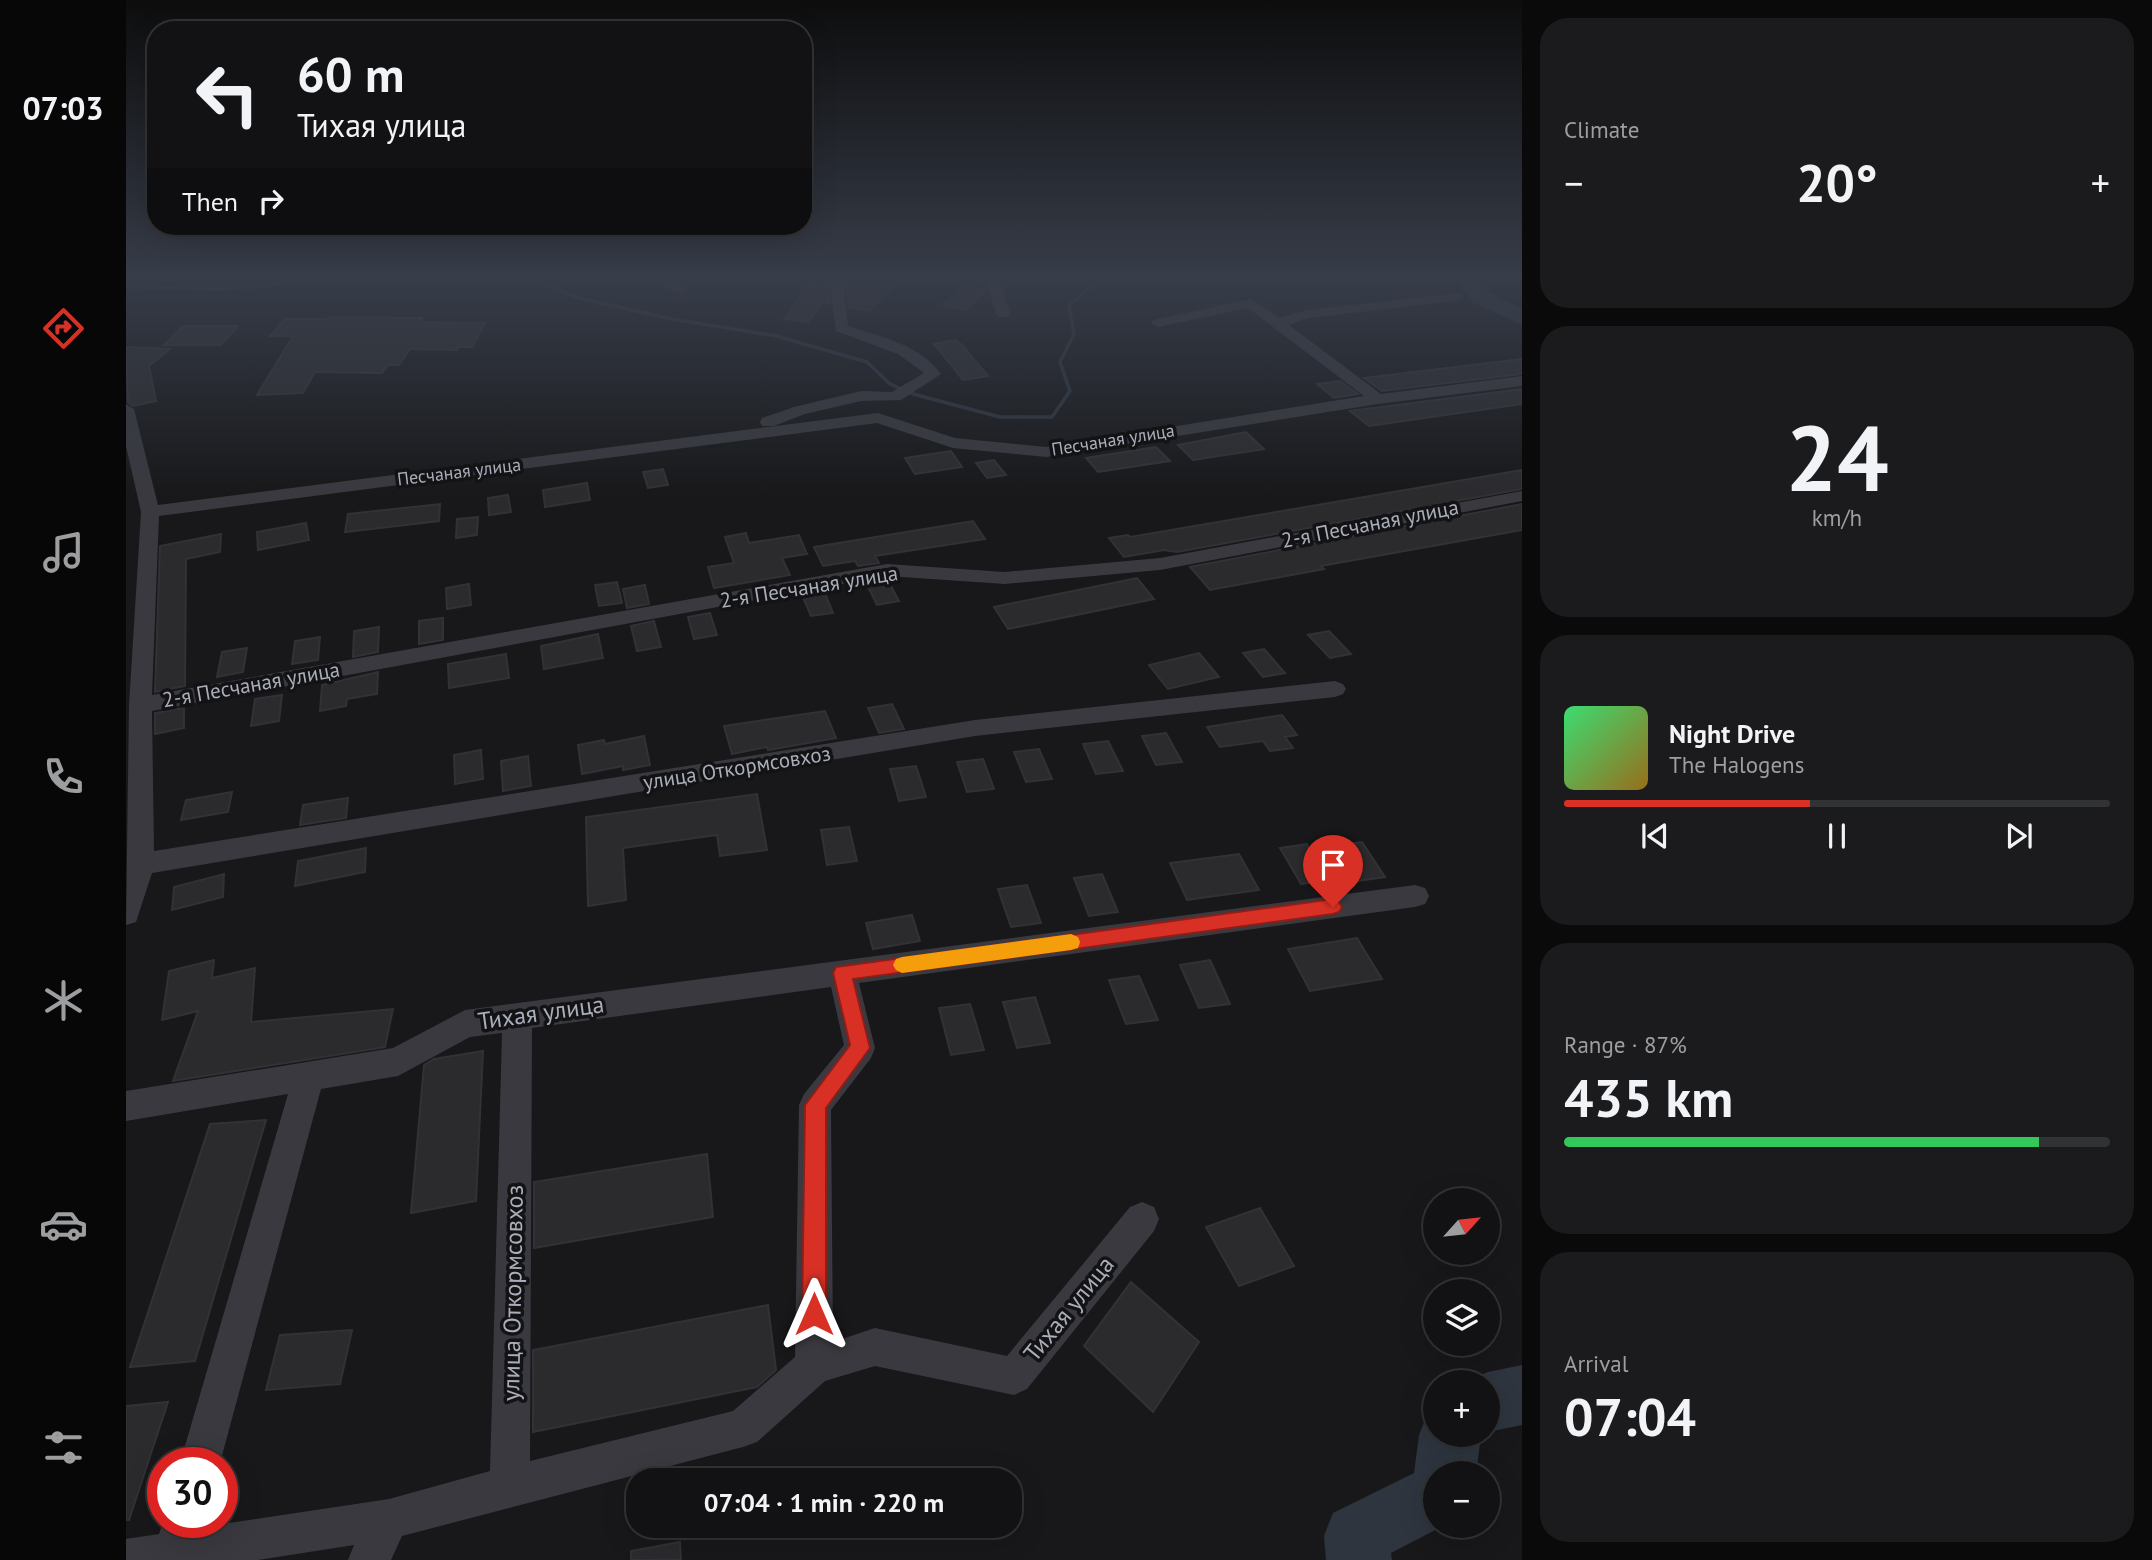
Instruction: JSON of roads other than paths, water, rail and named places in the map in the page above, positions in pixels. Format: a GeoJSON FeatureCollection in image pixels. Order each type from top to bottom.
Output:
{"type":"FeatureCollection","features":[{"type":"Feature","properties":{"kind":"street"},"geometry":{"type":"LineString","coordinates":[[768,432],[768,420],[861,396],[895,397],[933,374],[924,361],[897,349]]}},
{"type":"Feature","properties":{"kind":"street"},"geometry":{"type":"LineString","coordinates":[[1313,349],[1378,398]]}},
{"type":"Feature","properties":{"kind":"street","name":"Песчаная улица"},"geometry":{"type":"LineString","coordinates":[[150,512],[878,418],[953,443],[1046,452],[1378,398],[1522,381]]}},
{"type":"Feature","properties":{"kind":"street"},"geometry":{"type":"LineString","coordinates":[[126,409],[150,512],[140,705],[141,864],[126,914]]}},
{"type":"Feature","properties":{"kind":"street","name":"2-я Песчаная улица"},"geometry":{"type":"LineString","coordinates":[[140,705],[887,570],[1005,578],[1160,564],[1522,496]]}},
{"type":"Feature","properties":{"kind":"street","name":"улица Откормсовхоз"},"geometry":{"type":"LineString","coordinates":[[141,864],[975,728],[1335,689]]}},
{"type":"Feature","properties":{"kind":"street","name":"Тихая улица"},"geometry":{"type":"LineString","coordinates":[[126,1106],[398,1062],[465,1024],[1415,896]]}},
{"type":"Feature","properties":{"kind":"street"},"geometry":{"type":"LineString","coordinates":[[238,1532],[389,1519],[743,1428],[814,1366],[816,1105],[860,1048],[842,973]]}},
{"type":"Feature","properties":{"kind":"street","name":"улица Откормсовхоз"},"geometry":{"type":"LineString","coordinates":[[510,1486],[517,1017]]}},
{"type":"Feature","properties":{"kind":"street"},"geometry":{"type":"LineString","coordinates":[[205,1447],[309,1077]]}},
{"type":"Feature","properties":{"kind":"street","name":"Тихая улица"},"geometry":{"type":"LineString","coordinates":[[814,1366],[874,1347],[1014,1376],[1142,1219]]}},
{"type":"Feature","properties":{"kind":"street"},"geometry":{"type":"LineString","coordinates":[[369,1560],[389,1519]]}},
{"type":"Feature","properties":{"kind":"street"},"geometry":{"type":"LineString","coordinates":[[126,1560],[176,1538]]}},
{"type":"Feature","properties":{"kind":"waterway"},"geometry":{"type":"LineString","coordinates":[[821,349],[867,362],[890,384],[913,394],[1000,417],[1052,417],[1070,391],[1060,362],[1067,349]]}},
{"type":"Feature","properties":{"kind":"waterway"},"geometry":{"type":"LineString","coordinates":[[1500,1400],[1522,1395]]}},
{"type":"Feature","properties":{"kind":"waterway"},"geometry":{"type":"LineString","coordinates":[[1447,1461],[1448,1447]]}},
{"type":"Feature","properties":{"kind":"waterway"},"geometry":{"type":"LineString","coordinates":[[1359,1560],[1356,1536],[1423,1502]]}}]}
